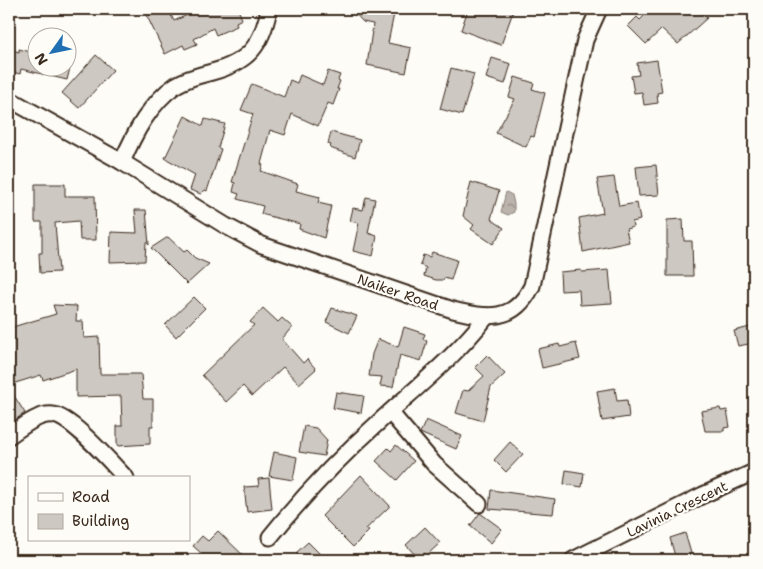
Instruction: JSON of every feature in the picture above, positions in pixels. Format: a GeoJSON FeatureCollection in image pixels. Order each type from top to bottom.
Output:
{"type":"FeatureCollection","features":[{"type":"Feature","properties":{"kind":"street"},"geometry":{"type":"LineString","coordinates":[[122,162],[132,138],[161,98],[176,86],[234,63],[254,49],[265,28],[269,9]]}},
{"type":"Feature","properties":{"kind":"street","name":"Naiker Road"},"geometry":{"type":"LineString","coordinates":[[9,99],[122,162],[226,226],[262,245],[453,310],[496,316],[518,307],[526,299],[532,286],[585,40],[599,9]]}},
{"type":"Feature","properties":{"kind":"street"},"geometry":{"type":"LineString","coordinates":[[270,537],[295,506],[390,412],[468,340],[488,316]]}},
{"type":"Feature","properties":{"kind":"street"},"geometry":{"type":"LineString","coordinates":[[390,412],[434,464],[479,504]]}},
{"type":"Feature","properties":{"kind":"street"},"geometry":{"type":"LineString","coordinates":[[9,436],[41,417],[53,414],[64,418],[81,432],[124,476]]}},
{"type":"Feature","properties":{"kind":"street","name":"Lavinia Crescent"},"geometry":{"type":"LineString","coordinates":[[573,560],[754,472]]}},
{"type":"Feature","properties":{"kind":"water"},"geometry":{"type":"Polygon","coordinates":[[[506,192],[512,195],[514,204],[514,212],[508,215],[501,212],[506,192]]]}},
{"type":"Feature","properties":{"kind":"building"},"geometry":{"type":"Polygon","coordinates":[[[162,9],[168,9],[174,21],[200,9],[238,9],[242,19],[236,22],[237,26],[216,35],[213,28],[194,39],[197,44],[185,49],[183,45],[165,54],[147,16],[162,9]]]}},
{"type":"Feature","properties":{"kind":"building"},"geometry":{"type":"Polygon","coordinates":[[[351,9],[395,9],[388,43],[411,48],[406,73],[367,65],[373,24],[363,22],[351,9]]]}},
{"type":"Feature","properties":{"kind":"building"},"geometry":{"type":"Polygon","coordinates":[[[468,9],[514,9],[501,45],[461,30],[468,9]]]}},
{"type":"Feature","properties":{"kind":"building"},"geometry":{"type":"Polygon","coordinates":[[[651,9],[697,9],[707,18],[678,44],[662,29],[646,44],[628,26],[637,17],[640,20],[651,9]]]}},
{"type":"Feature","properties":{"kind":"building"},"geometry":{"type":"Polygon","coordinates":[[[19,49],[28,51],[28,71],[21,69],[20,74],[9,71],[12,50],[19,52],[19,49]]]}},
{"type":"Feature","properties":{"kind":"building"},"geometry":{"type":"Polygon","coordinates":[[[96,55],[113,70],[79,108],[62,93],[75,78],[78,78],[78,75],[96,55]]]}},
{"type":"Feature","properties":{"kind":"building"},"geometry":{"type":"Polygon","coordinates":[[[492,58],[511,64],[505,84],[486,78],[492,58]]]}},
{"type":"Feature","properties":{"kind":"building"},"geometry":{"type":"Polygon","coordinates":[[[657,60],[662,92],[657,93],[658,103],[644,105],[642,92],[634,93],[631,76],[639,75],[637,63],[657,60]]]}},
{"type":"Feature","properties":{"kind":"building"},"geometry":{"type":"Polygon","coordinates":[[[451,68],[474,74],[462,115],[440,109],[451,68]]]}},
{"type":"Feature","properties":{"kind":"building"},"geometry":{"type":"Polygon","coordinates":[[[328,71],[340,75],[337,89],[339,89],[333,105],[328,103],[318,126],[292,114],[285,135],[270,130],[261,164],[263,165],[261,171],[298,184],[296,191],[320,197],[318,203],[331,206],[324,238],[299,229],[300,224],[261,214],[263,206],[237,199],[239,194],[233,192],[235,183],[232,182],[253,114],[241,110],[252,84],[284,97],[290,80],[297,83],[300,75],[323,85],[328,71]]]}},
{"type":"Feature","properties":{"kind":"building"},"geometry":{"type":"Polygon","coordinates":[[[515,77],[534,83],[532,89],[545,93],[534,137],[531,136],[526,147],[496,133],[515,99],[509,97],[515,77]]]}},
{"type":"Feature","properties":{"kind":"building"},"geometry":{"type":"Polygon","coordinates":[[[185,116],[203,126],[205,119],[225,124],[218,148],[221,149],[207,191],[205,190],[201,194],[190,190],[195,175],[165,158],[185,116]]]}},
{"type":"Feature","properties":{"kind":"building"},"geometry":{"type":"Polygon","coordinates":[[[331,132],[360,140],[355,157],[330,148],[331,145],[328,144],[331,132]]]}},
{"type":"Feature","properties":{"kind":"building"},"geometry":{"type":"Polygon","coordinates":[[[656,165],[659,195],[639,196],[636,167],[656,165]]]}},
{"type":"Feature","properties":{"kind":"building"},"geometry":{"type":"Polygon","coordinates":[[[614,177],[619,206],[637,203],[640,220],[632,222],[633,227],[626,229],[629,242],[583,252],[579,218],[603,213],[597,179],[614,177]]]}},
{"type":"Feature","properties":{"kind":"building"},"geometry":{"type":"Polygon","coordinates":[[[471,182],[499,191],[491,219],[504,228],[493,244],[471,229],[474,225],[463,216],[471,182]]]}},
{"type":"Feature","properties":{"kind":"building"},"geometry":{"type":"Polygon","coordinates":[[[35,184],[65,184],[65,196],[95,196],[96,240],[80,240],[79,221],[55,223],[59,272],[40,273],[39,253],[42,253],[42,222],[35,222],[35,184]]]}},
{"type":"Feature","properties":{"kind":"building"},"geometry":{"type":"Polygon","coordinates":[[[366,197],[375,199],[368,233],[377,236],[373,256],[353,251],[359,223],[350,221],[353,208],[363,210],[366,197]]]}},
{"type":"Feature","properties":{"kind":"building"},"geometry":{"type":"Polygon","coordinates":[[[135,210],[146,210],[149,245],[146,242],[145,261],[110,262],[111,232],[137,233],[135,210]]]}},
{"type":"Feature","properties":{"kind":"building"},"geometry":{"type":"Polygon","coordinates":[[[683,219],[684,241],[692,241],[693,276],[667,276],[667,220],[683,219]]]}},
{"type":"Feature","properties":{"kind":"building"},"geometry":{"type":"Polygon","coordinates":[[[168,237],[184,252],[187,250],[195,258],[209,264],[187,284],[151,248],[168,237]]]}},
{"type":"Feature","properties":{"kind":"building"},"geometry":{"type":"Polygon","coordinates":[[[432,252],[457,260],[451,280],[444,278],[443,280],[436,280],[424,276],[426,268],[420,265],[423,255],[430,257],[432,252]]]}},
{"type":"Feature","properties":{"kind":"building"},"geometry":{"type":"Polygon","coordinates":[[[581,270],[582,272],[609,270],[612,303],[580,305],[579,290],[561,291],[560,272],[581,270]]]}},
{"type":"Feature","properties":{"kind":"building"},"geometry":{"type":"Polygon","coordinates":[[[194,297],[205,308],[176,337],[165,325],[194,297]]]}},
{"type":"Feature","properties":{"kind":"building"},"geometry":{"type":"Polygon","coordinates":[[[53,305],[77,306],[76,321],[83,321],[84,338],[99,337],[100,374],[141,374],[143,399],[153,399],[153,426],[150,426],[150,444],[117,446],[117,426],[122,426],[121,396],[76,397],[76,369],[43,380],[41,375],[9,385],[9,328],[56,314],[53,305]]]}},
{"type":"Feature","properties":{"kind":"building"},"geometry":{"type":"Polygon","coordinates":[[[263,308],[278,322],[282,318],[292,327],[282,339],[303,363],[307,359],[316,369],[299,384],[283,367],[252,396],[243,386],[226,402],[202,375],[254,325],[250,322],[263,308]]]}},
{"type":"Feature","properties":{"kind":"building"},"geometry":{"type":"Polygon","coordinates":[[[332,308],[357,316],[349,333],[326,322],[332,308]]]}},
{"type":"Feature","properties":{"kind":"building"},"geometry":{"type":"Polygon","coordinates":[[[754,326],[754,343],[738,346],[734,331],[754,326]]]}},
{"type":"Feature","properties":{"kind":"building"},"geometry":{"type":"Polygon","coordinates":[[[404,327],[425,334],[423,339],[427,341],[421,361],[400,355],[393,387],[380,386],[382,377],[369,376],[372,354],[378,339],[398,347],[404,327]]]}},
{"type":"Feature","properties":{"kind":"building"},"geometry":{"type":"Polygon","coordinates":[[[576,343],[580,359],[542,368],[538,349],[559,344],[560,347],[576,343]]]}},
{"type":"Feature","properties":{"kind":"building"},"geometry":{"type":"Polygon","coordinates":[[[487,355],[505,374],[491,387],[483,421],[456,413],[463,390],[468,391],[484,376],[475,367],[487,355]]]}},
{"type":"Feature","properties":{"kind":"building"},"geometry":{"type":"Polygon","coordinates":[[[9,388],[25,413],[9,424],[9,388]]]}},
{"type":"Feature","properties":{"kind":"building"},"geometry":{"type":"Polygon","coordinates":[[[615,388],[617,401],[627,400],[629,417],[602,421],[597,391],[615,388]]]}},
{"type":"Feature","properties":{"kind":"building"},"geometry":{"type":"Polygon","coordinates":[[[336,392],[364,396],[361,413],[333,408],[336,392]]]}},
{"type":"Feature","properties":{"kind":"building"},"geometry":{"type":"Polygon","coordinates":[[[720,408],[721,411],[727,410],[730,427],[724,428],[724,431],[705,431],[701,411],[720,408]]]}},
{"type":"Feature","properties":{"kind":"building"},"geometry":{"type":"Polygon","coordinates":[[[426,420],[462,436],[456,449],[420,433],[426,420]]]}},
{"type":"Feature","properties":{"kind":"building"},"geometry":{"type":"Polygon","coordinates":[[[304,426],[316,428],[327,440],[324,456],[299,452],[304,426]]]}},
{"type":"Feature","properties":{"kind":"building"},"geometry":{"type":"Polygon","coordinates":[[[510,442],[523,454],[506,472],[494,460],[510,442]]]}},
{"type":"Feature","properties":{"kind":"building"},"geometry":{"type":"Polygon","coordinates":[[[396,445],[414,461],[397,480],[376,461],[388,448],[391,451],[396,445]]]}},
{"type":"Feature","properties":{"kind":"building"},"geometry":{"type":"Polygon","coordinates":[[[274,452],[297,457],[293,480],[269,476],[274,452]]]}},
{"type":"Feature","properties":{"kind":"building"},"geometry":{"type":"Polygon","coordinates":[[[566,470],[584,473],[582,487],[564,484],[566,470]]]}},
{"type":"Feature","properties":{"kind":"building"},"geometry":{"type":"Polygon","coordinates":[[[361,475],[390,506],[366,529],[369,531],[353,547],[322,516],[361,475]]]}},
{"type":"Feature","properties":{"kind":"building"},"geometry":{"type":"Polygon","coordinates":[[[269,478],[272,509],[247,512],[244,487],[259,486],[258,479],[269,478]]]}},
{"type":"Feature","properties":{"kind":"building"},"geometry":{"type":"Polygon","coordinates":[[[491,490],[555,499],[553,514],[489,509],[491,490]]]}},
{"type":"Feature","properties":{"kind":"building"},"geometry":{"type":"Polygon","coordinates":[[[480,513],[502,529],[491,543],[470,526],[480,513]]]}},
{"type":"Feature","properties":{"kind":"building"},"geometry":{"type":"Polygon","coordinates":[[[425,527],[440,543],[427,555],[425,553],[419,559],[406,545],[425,527]]]}},
{"type":"Feature","properties":{"kind":"building"},"geometry":{"type":"Polygon","coordinates":[[[218,531],[248,560],[194,560],[201,553],[193,546],[202,536],[208,541],[218,531]]]}},
{"type":"Feature","properties":{"kind":"building"},"geometry":{"type":"Polygon","coordinates":[[[685,533],[693,560],[676,560],[670,538],[685,533]]]}},
{"type":"Feature","properties":{"kind":"building"},"geometry":{"type":"Polygon","coordinates":[[[308,542],[326,560],[303,560],[296,553],[308,542]]]}}]}
